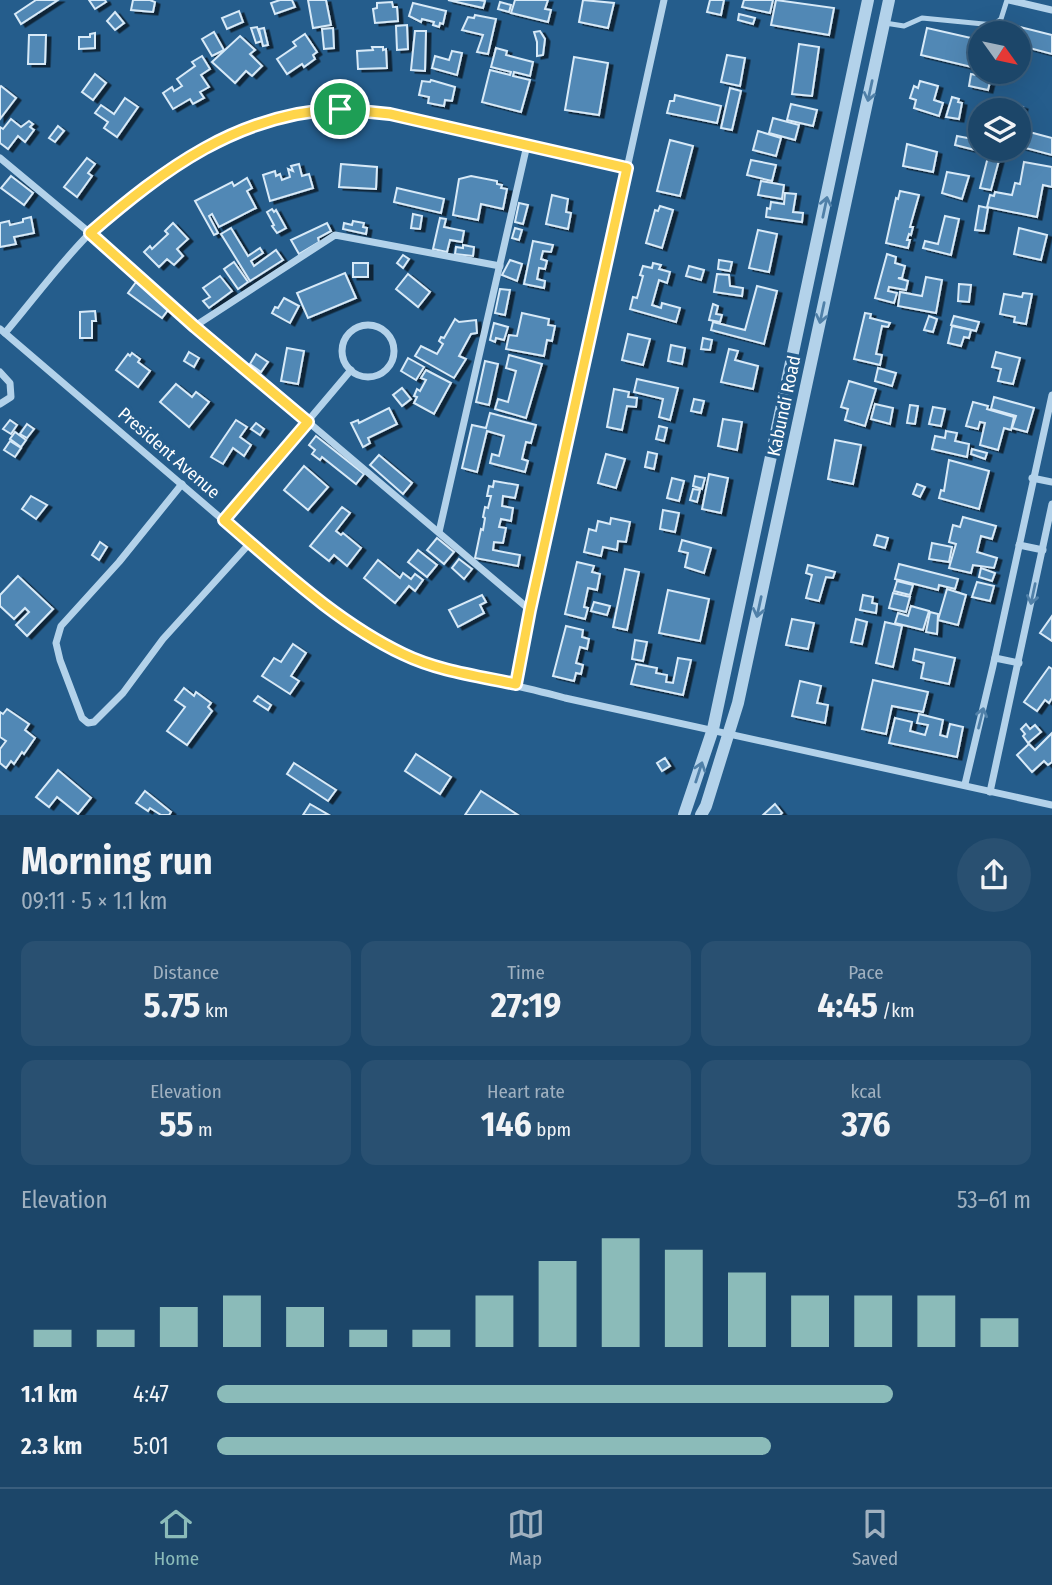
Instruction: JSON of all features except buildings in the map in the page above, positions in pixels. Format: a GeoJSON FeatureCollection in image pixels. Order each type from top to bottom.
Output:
{"type":"FeatureCollection","features":[{"type":"Feature","properties":{"kind":"street"},"geometry":{"type":"LineString","coordinates":[[516,684],[664,0]]}},
{"type":"Feature","properties":{"kind":"street","name":"Kabundi Road"},"geometry":{"type":"LineString","coordinates":[[684,815],[713,729],[868,0]]}},
{"type":"Feature","properties":{"kind":"street","name":"Kabundi Road"},"geometry":{"type":"LineString","coordinates":[[701,815],[730,732],[752,640],[889,0]]}},
{"type":"Feature","properties":{"kind":"street"},"geometry":{"type":"LineString","coordinates":[[1012,0],[1052,9]]}},
{"type":"Feature","properties":{"kind":"street"},"geometry":{"type":"LineString","coordinates":[[860,44],[879,47]]}},
{"type":"Feature","properties":{"kind":"street"},"geometry":{"type":"LineString","coordinates":[[3,331],[90,233],[164,172],[204,147],[259,124],[299,112],[340,109],[390,114],[627,168]]}},
{"type":"Feature","properties":{"kind":"street"},"geometry":{"type":"LineString","coordinates":[[844,118],[864,121]]}},
{"type":"Feature","properties":{"kind":"street"},"geometry":{"type":"LineString","coordinates":[[439,533],[527,145]]}},
{"type":"Feature","properties":{"kind":"street"},"geometry":{"type":"LineString","coordinates":[[0,158],[530,610]]}},
{"type":"Feature","properties":{"kind":"street"},"geometry":{"type":"LineString","coordinates":[[832,174],[851,178]]}},
{"type":"Feature","properties":{"kind":"street"},"geometry":{"type":"LineString","coordinates":[[820,230],[839,234]]}},
{"type":"Feature","properties":{"kind":"street"},"geometry":{"type":"LineString","coordinates":[[195,327],[335,235],[500,266]]}},
{"type":"Feature","properties":{"kind":"street"},"geometry":{"type":"LineString","coordinates":[[808,285],[827,289]]}},
{"type":"Feature","properties":{"kind":"street"},"geometry":{"type":"LineString","coordinates":[[366,325],[373,325],[384,331],[394,348],[388,367],[370,376],[363,376],[351,370],[342,353],[348,334],[353,329],[366,325]]}},
{"type":"Feature","properties":{"kind":"street","name":"President Avenue"},"geometry":{"type":"LineString","coordinates":[[3,331],[340,617],[405,655],[443,668],[565,698],[730,732],[1052,805]]}},
{"type":"Feature","properties":{"kind":"street"},"geometry":{"type":"LineString","coordinates":[[795,345],[815,348]]}},
{"type":"Feature","properties":{"kind":"street"},"geometry":{"type":"LineString","coordinates":[[224,520],[351,370]]}},
{"type":"Feature","properties":{"kind":"street"},"geometry":{"type":"LineString","coordinates":[[0,372],[10,383],[12,397],[0,404]]}},
{"type":"Feature","properties":{"kind":"street"},"geometry":{"type":"LineString","coordinates":[[965,784],[995,658],[1032,478],[1049,424],[1052,395]]}},
{"type":"Feature","properties":{"kind":"street"},"geometry":{"type":"LineString","coordinates":[[784,396],[804,400]]}},
{"type":"Feature","properties":{"kind":"street"},"geometry":{"type":"LineString","coordinates":[[772,455],[791,458]]}},
{"type":"Feature","properties":{"kind":"street"},"geometry":{"type":"LineString","coordinates":[[1032,478],[1052,482]]}},
{"type":"Feature","properties":{"kind":"street"},"geometry":{"type":"LineString","coordinates":[[181,484],[119,562],[61,626],[56,643],[82,718],[88,723],[94,722],[123,693],[163,639],[250,543]]}},
{"type":"Feature","properties":{"kind":"street"},"geometry":{"type":"LineString","coordinates":[[990,792],[1052,503]]}},
{"type":"Feature","properties":{"kind":"street"},"geometry":{"type":"LineString","coordinates":[[760,509],[779,513]]}},
{"type":"Feature","properties":{"kind":"street"},"geometry":{"type":"LineString","coordinates":[[1019,545],[1043,550]]}},
{"type":"Feature","properties":{"kind":"street"},"geometry":{"type":"LineString","coordinates":[[748,566],[767,569]]}},
{"type":"Feature","properties":{"kind":"street"},"geometry":{"type":"LineString","coordinates":[[733,637],[752,640]]}},
{"type":"Feature","properties":{"kind":"street"},"geometry":{"type":"LineString","coordinates":[[995,658],[1019,663]]}},
{"type":"Feature","properties":{"kind":"lane"},"geometry":{"type":"LineString","coordinates":[[885,23],[904,26],[922,18],[994,25],[1001,19],[1012,0]]}},
{"type":"Feature","properties":{"kind":"route"},"geometry":{"type":"LineString","coordinates":[[340,109],[390,114],[627,168],[516,684],[443,668],[405,655],[369,636],[340,617],[224,520],[308,422],[195,327],[90,233],[164,172],[204,147],[259,124],[299,112],[340,109]]}}]}
